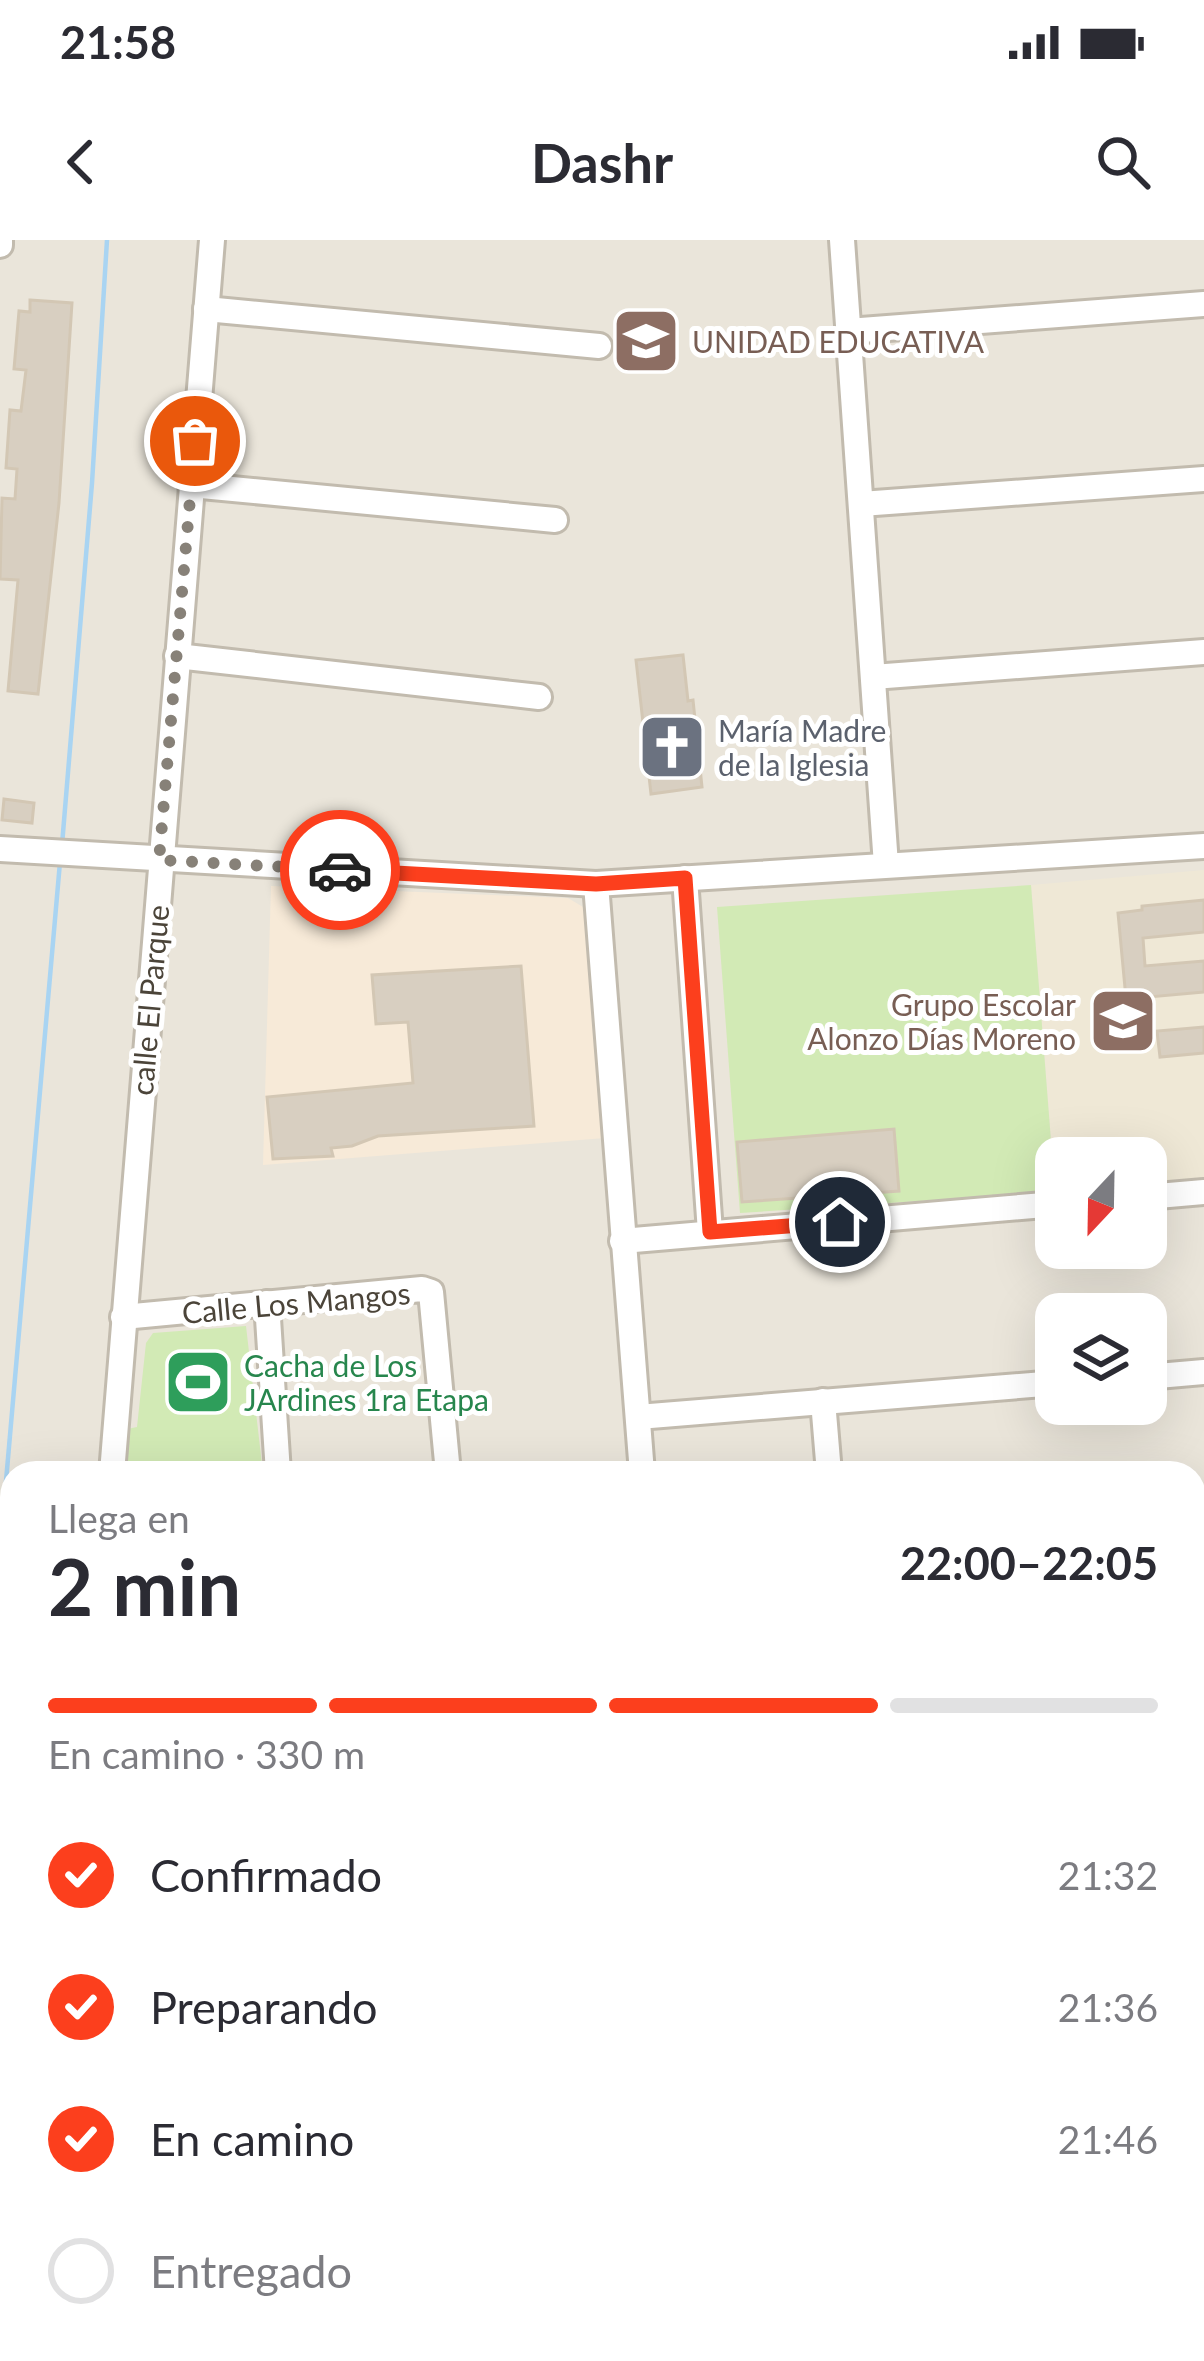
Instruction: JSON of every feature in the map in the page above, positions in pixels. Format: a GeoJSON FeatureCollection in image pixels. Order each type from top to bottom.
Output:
{"type":"FeatureCollection","features":[{"type":"Feature","properties":{"kind":"street","name":"calle El Parque"},"geometry":{"type":"LineString","coordinates":[[113,1461],[212,240]]}},
{"type":"Feature","properties":{"kind":"street"},"geometry":{"type":"LineString","coordinates":[[842,240],[886,865]]}},
{"type":"Feature","properties":{"kind":"street"},"geometry":{"type":"LineString","coordinates":[[848,331],[1204,304]]}},
{"type":"Feature","properties":{"kind":"street"},"geometry":{"type":"LineString","coordinates":[[206,310],[598,346]]}},
{"type":"Feature","properties":{"kind":"street"},"geometry":{"type":"LineString","coordinates":[[861,503],[1204,479]]}},
{"type":"Feature","properties":{"kind":"street"},"geometry":{"type":"LineString","coordinates":[[191,485],[555,520]]}},
{"type":"Feature","properties":{"kind":"street"},"geometry":{"type":"LineString","coordinates":[[873,677],[1204,652]]}},
{"type":"Feature","properties":{"kind":"street"},"geometry":{"type":"LineString","coordinates":[[177,656],[539,697]]}},
{"type":"Feature","properties":{"kind":"street"},"geometry":{"type":"LineString","coordinates":[[0,849],[596,884],[1204,846]]}},
{"type":"Feature","properties":{"kind":"street"},"geometry":{"type":"LineString","coordinates":[[685,878],[710,1232]]}},
{"type":"Feature","properties":{"kind":"street"},"geometry":{"type":"LineString","coordinates":[[596,884],[641,1461]]}},
{"type":"Feature","properties":{"kind":"street"},"geometry":{"type":"LineString","coordinates":[[1167,1195],[1204,1192]]}},
{"type":"Feature","properties":{"kind":"street"},"geometry":{"type":"LineString","coordinates":[[622,1241],[1035,1206]]}},
{"type":"Feature","properties":{"kind":"street","name":"Calle Los Mangos"},"geometry":{"type":"LineString","coordinates":[[123,1317],[422,1289],[431,1292],[447,1461]]}},
{"type":"Feature","properties":{"kind":"street"},"geometry":{"type":"LineString","coordinates":[[267,1303],[277,1461]]}},
{"type":"Feature","properties":{"kind":"street"},"geometry":{"type":"LineString","coordinates":[[1167,1375],[1204,1372]]}},
{"type":"Feature","properties":{"kind":"street"},"geometry":{"type":"LineString","coordinates":[[638,1417],[1035,1385]]}},
{"type":"Feature","properties":{"kind":"street"},"geometry":{"type":"LineString","coordinates":[[824,1401],[828,1461]]}},
{"type":"Feature","properties":{"kind":"shaded area"},"geometry":{"type":"Polygon","coordinates":[[[0,240],[1204,240],[1204,1461],[0,1461],[0,240]]]}},
{"type":"Feature","properties":{"kind":"shaded area","name":"Grupo Escolar Alonzo Días Moreno"},"geometry":{"type":"Polygon","coordinates":[[[1204,870],[1204,1181],[1167,1184],[1167,1137],[1051,1137],[1031,885],[1204,870]]]}},
{"type":"Feature","properties":{"kind":"shaded area"},"geometry":{"type":"Polygon","coordinates":[[[271,886],[568,898],[583,907],[592,925],[605,1138],[263,1165],[271,886]]]}},
{"type":"Feature","properties":{"kind":"green space"},"geometry":{"type":"Polygon","coordinates":[[[1031,885],[1051,1137],[1035,1137],[1035,1193],[740,1213],[717,907],[1031,885]]]}},
{"type":"Feature","properties":{"kind":"green space","name":"Cacha de Los JArdines 1ra Etapa"},"geometry":{"type":"Polygon","coordinates":[[[246,1326],[262,1461],[126,1461],[127,1429],[137,1427],[146,1343],[153,1333],[246,1326]]]}},
{"type":"Feature","properties":{"kind":"building"},"geometry":{"type":"Polygon","coordinates":[[[30,300],[72,303],[59,503],[38,694],[8,691],[18,580],[0,579],[2,498],[15,499],[17,469],[6,468],[10,410],[21,411],[26,370],[14,369],[19,311],[30,312],[30,300]]]}},
{"type":"Feature","properties":{"kind":"building","name":"María Madre de la Iglesia"},"geometry":{"type":"Polygon","coordinates":[[[683,655],[702,787],[651,794],[636,660],[683,655]]]}},
{"type":"Feature","properties":{"kind":"building"},"geometry":{"type":"Polygon","coordinates":[[[4,799],[34,803],[32,823],[2,820],[4,799]]]}},
{"type":"Feature","properties":{"kind":"building"},"geometry":{"type":"Polygon","coordinates":[[[1204,900],[1204,932],[1143,938],[1145,966],[1204,961],[1204,992],[1148,997],[1149,1019],[1128,1020],[1118,913],[1204,900]]]}},
{"type":"Feature","properties":{"kind":"building"},"geometry":{"type":"Polygon","coordinates":[[[521,966],[534,1126],[378,1136],[331,1148],[333,1156],[273,1159],[267,1097],[413,1083],[408,1022],[376,1024],[372,975],[521,966]]]}},
{"type":"Feature","properties":{"kind":"building"},"geometry":{"type":"Polygon","coordinates":[[[1204,1027],[1204,1053],[1160,1057],[1157,1031],[1204,1027]]]}},
{"type":"Feature","properties":{"kind":"building"},"geometry":{"type":"Polygon","coordinates":[[[894,1129],[899,1191],[742,1202],[737,1142],[894,1129]]]}},
{"type":"Feature","properties":{"kind":"waterway"},"geometry":{"type":"LineString","coordinates":[[62,845],[107,240]]}},
{"type":"Feature","properties":{"kind":"waterway"},"geometry":{"type":"LineString","coordinates":[[8,1461],[60,862]]}},
{"type":"Feature","properties":{"kind":"way so far"},"geometry":{"type":"LineString","coordinates":[[195,441],[159,860],[340,870]]}},
{"type":"Feature","properties":{"kind":"place","name":"UNIDAD EDUCATIVA"},"geometry":{"type":"Point","coordinates":[646,341]}},
{"type":"Feature","properties":{"kind":"place","name":"María Madre de la Iglesia"},"geometry":{"type":"Point","coordinates":[672,747]}},
{"type":"Feature","properties":{"kind":"place","name":"Grupo Escolar Alonzo Días Moreno"},"geometry":{"type":"Point","coordinates":[1123,1021]}},
{"type":"Feature","properties":{"kind":"place","name":"Cacha de Los JArdines 1ra Etapa"},"geometry":{"type":"Point","coordinates":[198,1382]}},
{"type":"Feature","properties":{"kind":"route"},"geometry":{"type":"LineString","coordinates":[[340,870],[596,884],[685,878],[710,1232],[840,1222]]}}]}
